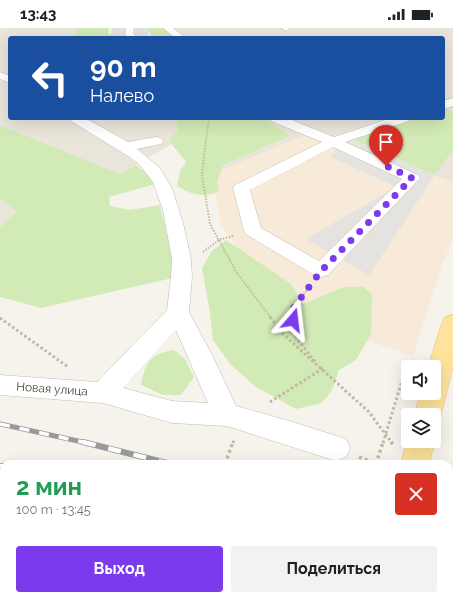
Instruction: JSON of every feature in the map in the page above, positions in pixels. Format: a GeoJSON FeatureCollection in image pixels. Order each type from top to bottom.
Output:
{"type":"FeatureCollection","features":[{"type":"Feature","properties":{"kind":"main road"},"geometry":{"type":"LineString","coordinates":[[441,365],[453,324]]}},
{"type":"Feature","properties":{"kind":"street"},"geometry":{"type":"LineString","coordinates":[[168,28],[178,36]]}},
{"type":"Feature","properties":{"kind":"street"},"geometry":{"type":"LineString","coordinates":[[79,120],[125,147],[145,163],[161,181],[171,207],[182,265],[178,312],[235,418]]}},
{"type":"Feature","properties":{"kind":"street"},"geometry":{"type":"LineString","coordinates":[[281,120],[333,142],[412,178],[321,271],[253,231],[241,188],[333,142],[398,120]]}},
{"type":"Feature","properties":{"kind":"street"},"geometry":{"type":"LineString","coordinates":[[125,147],[156,142]]}},
{"type":"Feature","properties":{"kind":"street"},"geometry":{"type":"LineString","coordinates":[[103,393],[152,342],[178,312]]}},
{"type":"Feature","properties":{"kind":"street","name":"Новая улица"},"geometry":{"type":"LineString","coordinates":[[0,385],[103,393],[172,412],[235,418],[336,448]]}},
{"type":"Feature","properties":{"kind":"path"},"geometry":{"type":"LineString","coordinates":[[209,120],[202,175],[210,224],[237,273],[284,335],[410,450]]}},
{"type":"Feature","properties":{"kind":"path"},"geometry":{"type":"LineString","coordinates":[[182,265],[219,240],[253,231]]}},
{"type":"Feature","properties":{"kind":"path"},"geometry":{"type":"LineString","coordinates":[[321,271],[294,307],[292,332],[322,369]]}},
{"type":"Feature","properties":{"kind":"path"},"geometry":{"type":"LineString","coordinates":[[0,318],[103,393]]}},
{"type":"Feature","properties":{"kind":"path"},"geometry":{"type":"LineString","coordinates":[[235,418],[322,369]]}},
{"type":"Feature","properties":{"kind":"path"},"geometry":{"type":"LineString","coordinates":[[377,460],[401,384]]}},
{"type":"Feature","properties":{"kind":"shaded area"},"geometry":{"type":"Polygon","coordinates":[[[0,28],[80,28],[85,36],[8,36],[8,120],[187,120],[198,129],[120,174],[0,125],[0,28]]]}},
{"type":"Feature","properties":{"kind":"shaded area"},"geometry":{"type":"Polygon","coordinates":[[[112,28],[148,28],[151,32],[148,33],[150,36],[111,35],[112,28]]]}},
{"type":"Feature","properties":{"kind":"shaded area"},"geometry":{"type":"Polygon","coordinates":[[[165,28],[453,28],[453,183],[356,141],[336,149],[305,135],[211,175],[216,120],[445,120],[445,36],[174,36],[165,28]]]}},
{"type":"Feature","properties":{"kind":"shaded area"},"geometry":{"type":"Polygon","coordinates":[[[305,135],[336,149],[356,141],[453,183],[453,239],[442,265],[413,356],[289,314],[250,269],[221,224],[211,175],[305,135]]]}},
{"type":"Feature","properties":{"kind":"shaded area"},"geometry":{"type":"Polygon","coordinates":[[[356,141],[435,175],[369,275],[306,239],[396,187],[331,157],[336,149],[356,141]]]}},
{"type":"Feature","properties":{"kind":"shaded area"},"geometry":{"type":"Polygon","coordinates":[[[0,199],[17,211],[0,227],[0,199]]]}},
{"type":"Feature","properties":{"kind":"green space"},"geometry":{"type":"Polygon","coordinates":[[[78,28],[109,28],[108,34],[124,36],[74,36],[78,28]]]}},
{"type":"Feature","properties":{"kind":"green space"},"geometry":{"type":"Polygon","coordinates":[[[147,28],[164,28],[171,36],[151,36],[147,28]]]}},
{"type":"Feature","properties":{"kind":"green space"},"geometry":{"type":"Polygon","coordinates":[[[445,108],[453,112],[453,149],[435,175],[356,141],[357,138],[410,120],[445,120],[445,108]]]}},
{"type":"Feature","properties":{"kind":"green space"},"geometry":{"type":"Polygon","coordinates":[[[175,120],[265,120],[286,132],[289,136],[223,165],[217,182],[219,191],[209,195],[203,195],[192,193],[177,186],[180,171],[186,162],[169,141],[178,130],[177,121],[175,120]]]}},
{"type":"Feature","properties":{"kind":"green space"},"geometry":{"type":"Polygon","coordinates":[[[0,125],[120,174],[136,165],[159,183],[109,197],[110,206],[130,210],[160,205],[177,277],[41,308],[0,297],[0,227],[17,211],[0,199],[0,125]]]}},
{"type":"Feature","properties":{"kind":"green space"},"geometry":{"type":"Polygon","coordinates":[[[226,240],[291,284],[303,304],[344,287],[363,287],[372,294],[371,334],[356,360],[339,370],[332,390],[322,403],[296,409],[256,387],[231,365],[213,340],[202,268],[212,251],[226,240]]]}},
{"type":"Feature","properties":{"kind":"green space"},"geometry":{"type":"Polygon","coordinates":[[[174,350],[185,359],[194,377],[181,395],[163,395],[141,385],[144,370],[150,360],[159,354],[174,350]]]}},
{"type":"Feature","properties":{"kind":"railway"},"geometry":{"type":"LineString","coordinates":[[0,424],[87,443]]}},
{"type":"Feature","properties":{"kind":"railway"},"geometry":{"type":"LineString","coordinates":[[83,442],[87,443]]}},
{"type":"Feature","properties":{"kind":"railway"},"geometry":{"type":"LineString","coordinates":[[87,443],[155,460]]}},
{"type":"Feature","properties":{"kind":"route"},"geometry":{"type":"LineString","coordinates":[[293,320],[294,307],[321,271],[412,178],[386,166]]}}]}
